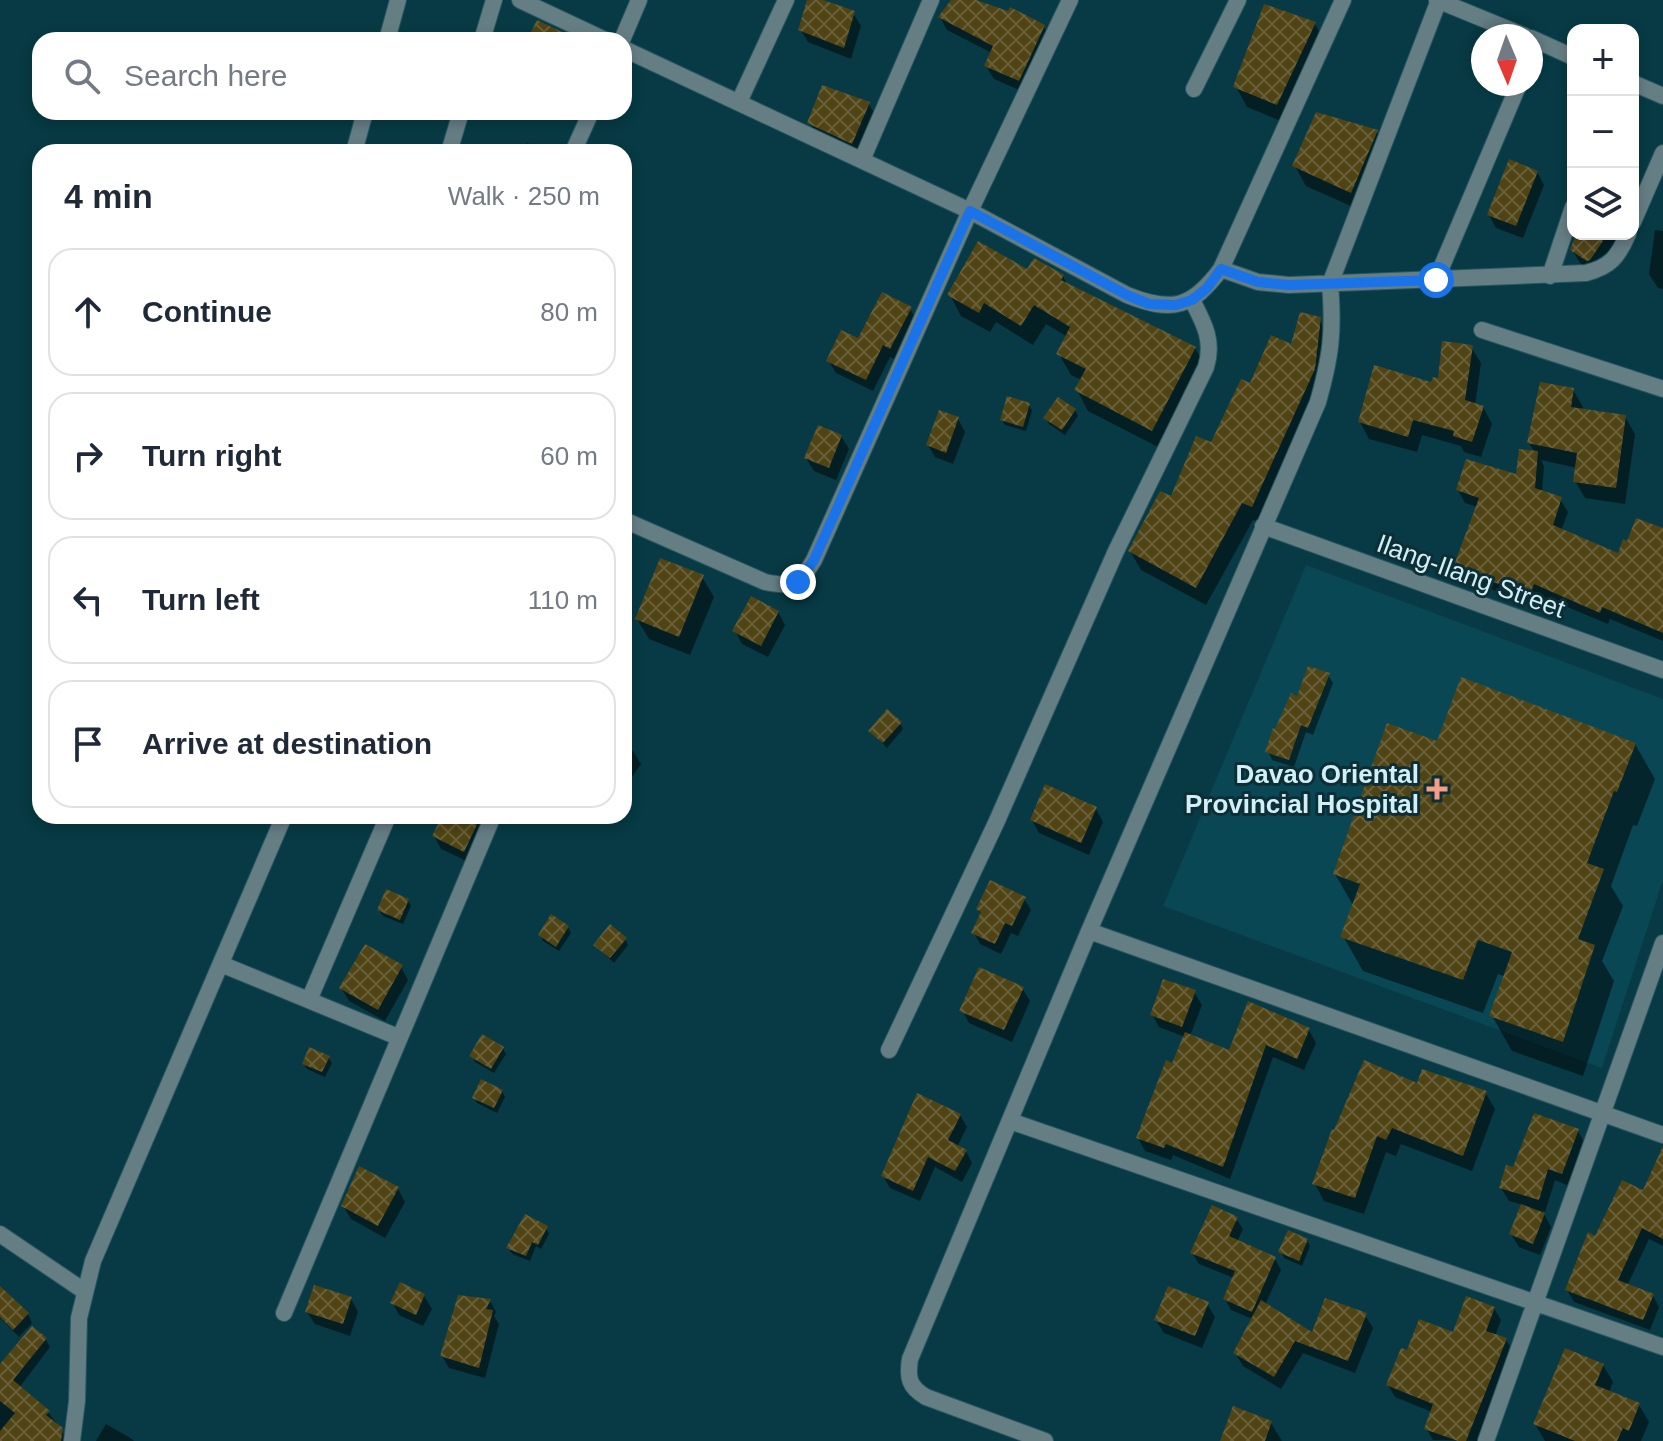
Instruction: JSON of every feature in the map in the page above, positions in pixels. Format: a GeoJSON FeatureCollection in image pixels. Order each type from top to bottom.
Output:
{"type":"FeatureCollection","features":[{"type":"Feature","properties":{"kind":"street"},"geometry":{"type":"LineString","coordinates":[[389,32],[398,0]]}},
{"type":"Feature","properties":{"kind":"street"},"geometry":{"type":"LineString","coordinates":[[484,32],[494,0]]}},
{"type":"Feature","properties":{"kind":"street"},"geometry":{"type":"LineString","coordinates":[[520,0],[588,32]]}},
{"type":"Feature","properties":{"kind":"street"},"geometry":{"type":"LineString","coordinates":[[625,32],[639,0]]}},
{"type":"Feature","properties":{"kind":"street"},"geometry":{"type":"LineString","coordinates":[[739,102],[786,0]]}},
{"type":"Feature","properties":{"kind":"street"},"geometry":{"type":"LineString","coordinates":[[862,160],[931,0]]}},
{"type":"Feature","properties":{"kind":"street"},"geometry":{"type":"LineString","coordinates":[[632,524],[765,582],[788,585],[798,582],[814,560],[970,211],[1070,0]]}},
{"type":"Feature","properties":{"kind":"street"},"geometry":{"type":"LineString","coordinates":[[1194,89],[1238,0]]}},
{"type":"Feature","properties":{"kind":"street"},"geometry":{"type":"LineString","coordinates":[[632,53],[970,211],[1127,295],[1163,306],[1192,300],[1207,288],[1221,269],[1343,0]]}},
{"type":"Feature","properties":{"kind":"street"},"geometry":{"type":"LineString","coordinates":[[1045,1441],[915,1391],[909,1382],[910,1359],[1089,931],[1322,390],[1331,356],[1333,319],[1330,284],[1438,0],[1490,24]]}},
{"type":"Feature","properties":{"kind":"street"},"geometry":{"type":"LineString","coordinates":[[1543,47],[1567,55]]}},
{"type":"Feature","properties":{"kind":"street"},"geometry":{"type":"LineString","coordinates":[[1639,86],[1663,96]]}},
{"type":"Feature","properties":{"kind":"street"},"geometry":{"type":"LineString","coordinates":[[1436,280],[1514,96]]}},
{"type":"Feature","properties":{"kind":"street"},"geometry":{"type":"LineString","coordinates":[[356,144],[363,120]]}},
{"type":"Feature","properties":{"kind":"street"},"geometry":{"type":"LineString","coordinates":[[451,144],[459,120]]}},
{"type":"Feature","properties":{"kind":"street"},"geometry":{"type":"LineString","coordinates":[[577,144],[587,120]]}},
{"type":"Feature","properties":{"kind":"street"},"geometry":{"type":"LineString","coordinates":[[1639,208],[1663,153]]}},
{"type":"Feature","properties":{"kind":"street"},"geometry":{"type":"LineString","coordinates":[[1550,276],[1567,225]]}},
{"type":"Feature","properties":{"kind":"street"},"geometry":{"type":"LineString","coordinates":[[1221,269],[1258,282],[1330,284],[1550,276],[1586,273],[1610,264],[1619,255],[1625,240]]}},
{"type":"Feature","properties":{"kind":"street"},"geometry":{"type":"LineString","coordinates":[[889,1050],[996,823],[1116,551],[1206,367],[1211,352],[1209,338],[1192,300]]}},
{"type":"Feature","properties":{"kind":"street"},"geometry":{"type":"LineString","coordinates":[[1482,330],[1663,389]]}},
{"type":"Feature","properties":{"kind":"street","name":"Ilang-Ilang Street"},"geometry":{"type":"LineString","coordinates":[[1263,526],[1663,670]]}},
{"type":"Feature","properties":{"kind":"street"},"geometry":{"type":"LineString","coordinates":[[72,1441],[77,1401],[79,1318],[84,1291],[105,1232],[281,824]]}},
{"type":"Feature","properties":{"kind":"street"},"geometry":{"type":"LineString","coordinates":[[309,1000],[385,824]]}},
{"type":"Feature","properties":{"kind":"street"},"geometry":{"type":"LineString","coordinates":[[284,1313],[490,824]]}},
{"type":"Feature","properties":{"kind":"street"},"geometry":{"type":"LineString","coordinates":[[1089,931],[1663,1135]]}},
{"type":"Feature","properties":{"kind":"street"},"geometry":{"type":"LineString","coordinates":[[1486,1441],[1663,943]]}},
{"type":"Feature","properties":{"kind":"street"},"geometry":{"type":"LineString","coordinates":[[221,964],[398,1037]]}},
{"type":"Feature","properties":{"kind":"street"},"geometry":{"type":"LineString","coordinates":[[1010,1121],[1663,1347]]}},
{"type":"Feature","properties":{"kind":"street"},"geometry":{"type":"LineString","coordinates":[[0,1234],[84,1291]]}},
{"type":"Feature","properties":{"kind":"shaded area","name":"Davao Oriental Provincial Hospital"},"geometry":{"type":"Polygon","coordinates":[[[1306,565],[1663,699],[1663,880],[1602,1068],[1163,906],[1306,565]]]}},
{"type":"Feature","properties":{"kind":"building"},"geometry":{"type":"Polygon","coordinates":[[[807,0],[823,0],[855,11],[844,48],[798,30],[807,0]]]}},
{"type":"Feature","properties":{"kind":"building"},"geometry":{"type":"Polygon","coordinates":[[[951,0],[976,0],[1008,11],[1010,7],[1045,25],[1019,81],[984,66],[993,46],[938,17],[951,0]]]}},
{"type":"Feature","properties":{"kind":"building"},"geometry":{"type":"Polygon","coordinates":[[[1264,4],[1316,22],[1277,105],[1233,87],[1264,4]]]}},
{"type":"Feature","properties":{"kind":"building"},"geometry":{"type":"Polygon","coordinates":[[[537,20],[562,32],[531,32],[537,20]]]}},
{"type":"Feature","properties":{"kind":"building"},"geometry":{"type":"Polygon","coordinates":[[[822,85],[870,102],[852,144],[807,123],[822,85]]]}},
{"type":"Feature","properties":{"kind":"building"},"geometry":{"type":"Polygon","coordinates":[[[1316,112],[1378,130],[1351,193],[1292,166],[1316,112]]]}},
{"type":"Feature","properties":{"kind":"building"},"geometry":{"type":"Polygon","coordinates":[[[1509,159],[1538,171],[1516,226],[1487,215],[1509,159]]]}},
{"type":"Feature","properties":{"kind":"building"},"geometry":{"type":"Polygon","coordinates":[[[1574,240],[1603,241],[1587,261],[1570,250],[1574,240]]]}},
{"type":"Feature","properties":{"kind":"building"},"geometry":{"type":"Polygon","coordinates":[[[978,241],[1027,269],[1034,258],[1064,275],[1061,280],[1196,347],[1152,431],[1074,390],[1086,369],[1056,354],[1070,327],[1034,305],[1021,326],[984,303],[979,313],[947,295],[978,241]]]}},
{"type":"Feature","properties":{"kind":"building"},"geometry":{"type":"Polygon","coordinates":[[[882,292],[912,307],[890,349],[883,345],[866,380],[826,361],[841,330],[858,338],[882,292]]]}},
{"type":"Feature","properties":{"kind":"building"},"geometry":{"type":"Polygon","coordinates":[[[1300,312],[1321,317],[1315,369],[1252,507],[1242,503],[1196,588],[1128,551],[1160,491],[1171,496],[1196,436],[1211,442],[1241,379],[1250,383],[1271,335],[1291,344],[1300,312]]]}},
{"type":"Feature","properties":{"kind":"building"},"geometry":{"type":"Polygon","coordinates":[[[1442,341],[1473,345],[1465,400],[1484,406],[1472,442],[1453,436],[1454,431],[1413,420],[1408,437],[1358,422],[1374,365],[1431,382],[1433,377],[1438,378],[1442,341]]]}},
{"type":"Feature","properties":{"kind":"building"},"geometry":{"type":"Polygon","coordinates":[[[1540,382],[1574,388],[1571,407],[1626,415],[1616,488],[1573,482],[1577,453],[1527,443],[1540,382]]]}},
{"type":"Feature","properties":{"kind":"building"},"geometry":{"type":"Polygon","coordinates":[[[1007,396],[1030,403],[1023,427],[1000,420],[1007,396]]]}},
{"type":"Feature","properties":{"kind":"building"},"geometry":{"type":"Polygon","coordinates":[[[1058,397],[1076,409],[1062,430],[1043,418],[1058,397]]]}},
{"type":"Feature","properties":{"kind":"building"},"geometry":{"type":"Polygon","coordinates":[[[939,410],[959,417],[946,453],[926,445],[939,410]]]}},
{"type":"Feature","properties":{"kind":"building"},"geometry":{"type":"Polygon","coordinates":[[[818,425],[842,435],[829,468],[804,458],[818,425]]]}},
{"type":"Feature","properties":{"kind":"building"},"geometry":{"type":"Polygon","coordinates":[[[1519,449],[1538,451],[1535,488],[1562,497],[1553,525],[1618,553],[1623,539],[1627,541],[1636,518],[1663,528],[1663,633],[1602,607],[1600,613],[1534,584],[1529,597],[1454,565],[1479,498],[1456,490],[1466,459],[1516,474],[1519,449]]]}},
{"type":"Feature","properties":{"kind":"building"},"geometry":{"type":"Polygon","coordinates":[[[660,558],[704,575],[679,637],[635,619],[660,558]]]}},
{"type":"Feature","properties":{"kind":"building"},"geometry":{"type":"Polygon","coordinates":[[[751,596],[779,611],[761,646],[732,631],[751,596]]]}},
{"type":"Feature","properties":{"kind":"building"},"geometry":{"type":"Polygon","coordinates":[[[1308,666],[1330,673],[1308,728],[1301,725],[1289,760],[1265,752],[1291,693],[1297,696],[1308,666]]]}},
{"type":"Feature","properties":{"kind":"building"},"geometry":{"type":"Polygon","coordinates":[[[1461,677],[1636,743],[1587,863],[1604,869],[1578,939],[1595,945],[1563,1042],[1489,1016],[1512,952],[1478,940],[1463,980],[1340,937],[1360,884],[1333,874],[1387,723],[1437,741],[1461,677]]]}},
{"type":"Feature","properties":{"kind":"building"},"geometry":{"type":"Polygon","coordinates":[[[887,709],[902,722],[883,743],[868,731],[887,709]]]}},
{"type":"Feature","properties":{"kind":"building"},"geometry":{"type":"Polygon","coordinates":[[[1045,784],[1097,807],[1081,843],[1030,820],[1045,784]]]}},
{"type":"Feature","properties":{"kind":"building"},"geometry":{"type":"Polygon","coordinates":[[[438,824],[477,824],[464,852],[432,836],[438,824]]]}},
{"type":"Feature","properties":{"kind":"building"},"geometry":{"type":"Polygon","coordinates":[[[990,880],[1026,897],[1012,926],[1005,923],[995,944],[971,933],[981,912],[976,909],[990,880]]]}},
{"type":"Feature","properties":{"kind":"building"},"geometry":{"type":"Polygon","coordinates":[[[386,889],[409,899],[400,920],[377,910],[386,889]]]}},
{"type":"Feature","properties":{"kind":"building"},"geometry":{"type":"Polygon","coordinates":[[[551,914],[569,926],[556,947],[538,935],[551,914]]]}},
{"type":"Feature","properties":{"kind":"building"},"geometry":{"type":"Polygon","coordinates":[[[610,924],[627,938],[610,958],[593,945],[610,924]]]}},
{"type":"Feature","properties":{"kind":"building"},"geometry":{"type":"Polygon","coordinates":[[[365,944],[403,965],[378,1010],[339,988],[365,944]]]}},
{"type":"Feature","properties":{"kind":"building"},"geometry":{"type":"Polygon","coordinates":[[[979,967],[1024,987],[1004,1030],[959,1011],[979,967]]]}},
{"type":"Feature","properties":{"kind":"building"},"geometry":{"type":"Polygon","coordinates":[[[1163,979],[1196,990],[1182,1027],[1150,1015],[1163,979]]]}},
{"type":"Feature","properties":{"kind":"building"},"geometry":{"type":"Polygon","coordinates":[[[1248,1001],[1310,1028],[1297,1059],[1266,1045],[1223,1167],[1166,1144],[1164,1148],[1136,1138],[1166,1060],[1172,1063],[1185,1032],[1229,1050],[1248,1001]]]}},
{"type":"Feature","properties":{"kind":"building"},"geometry":{"type":"Polygon","coordinates":[[[482,1034],[504,1047],[491,1069],[469,1056],[482,1034]]]}},
{"type":"Feature","properties":{"kind":"building"},"geometry":{"type":"Polygon","coordinates":[[[309,1047],[330,1056],[322,1072],[302,1064],[309,1047]]]}},
{"type":"Feature","properties":{"kind":"building"},"geometry":{"type":"Polygon","coordinates":[[[1364,1060],[1417,1083],[1422,1069],[1487,1091],[1463,1156],[1392,1128],[1386,1140],[1377,1136],[1355,1198],[1312,1184],[1332,1129],[1364,1060]]]}},
{"type":"Feature","properties":{"kind":"building"},"geometry":{"type":"Polygon","coordinates":[[[481,1079],[503,1090],[494,1108],[472,1098],[481,1079]]]}},
{"type":"Feature","properties":{"kind":"building"},"geometry":{"type":"Polygon","coordinates":[[[917,1093],[961,1114],[948,1140],[967,1150],[955,1171],[928,1157],[913,1191],[881,1176],[917,1093]]]}},
{"type":"Feature","properties":{"kind":"building"},"geometry":{"type":"Polygon","coordinates":[[[1534,1113],[1579,1129],[1562,1174],[1548,1169],[1539,1200],[1499,1188],[1506,1165],[1513,1167],[1534,1113]]]}},
{"type":"Feature","properties":{"kind":"building"},"geometry":{"type":"Polygon","coordinates":[[[1663,1146],[1663,1239],[1642,1228],[1618,1280],[1654,1294],[1643,1320],[1565,1290],[1588,1232],[1595,1236],[1622,1180],[1643,1190],[1663,1146]]]}},
{"type":"Feature","properties":{"kind":"building"},"geometry":{"type":"Polygon","coordinates":[[[359,1166],[399,1187],[378,1226],[341,1206],[359,1166]]]}},
{"type":"Feature","properties":{"kind":"building"},"geometry":{"type":"Polygon","coordinates":[[[1521,1204],[1545,1213],[1533,1244],[1509,1234],[1521,1204]]]}},
{"type":"Feature","properties":{"kind":"building"},"geometry":{"type":"Polygon","coordinates":[[[1212,1205],[1238,1217],[1229,1236],[1276,1257],[1252,1312],[1223,1299],[1235,1271],[1190,1253],[1212,1205]]]}},
{"type":"Feature","properties":{"kind":"building"},"geometry":{"type":"Polygon","coordinates":[[[525,1214],[548,1226],[538,1245],[532,1242],[526,1256],[506,1248],[525,1214]]]}},
{"type":"Feature","properties":{"kind":"building"},"geometry":{"type":"Polygon","coordinates":[[[1288,1230],[1308,1239],[1299,1261],[1278,1252],[1288,1230]]]}},
{"type":"Feature","properties":{"kind":"building"},"geometry":{"type":"Polygon","coordinates":[[[400,1282],[425,1294],[416,1315],[390,1303],[400,1282]]]}},
{"type":"Feature","properties":{"kind":"building"},"geometry":{"type":"Polygon","coordinates":[[[314,1285],[352,1297],[343,1324],[305,1312],[314,1285]]]}},
{"type":"Feature","properties":{"kind":"building"},"geometry":{"type":"Polygon","coordinates":[[[0,1286],[29,1313],[13,1330],[0,1317],[0,1286]]]}},
{"type":"Feature","properties":{"kind":"building"},"geometry":{"type":"Polygon","coordinates":[[[1168,1286],[1209,1302],[1195,1336],[1154,1320],[1168,1286]]]}},
{"type":"Feature","properties":{"kind":"building"},"geometry":{"type":"Polygon","coordinates":[[[458,1295],[491,1299],[486,1309],[493,1310],[479,1368],[440,1356],[458,1295]]]}},
{"type":"Feature","properties":{"kind":"building"},"geometry":{"type":"Polygon","coordinates":[[[1466,1296],[1495,1307],[1486,1331],[1507,1338],[1466,1441],[1458,1441],[1424,1429],[1433,1404],[1386,1385],[1401,1348],[1407,1350],[1419,1319],[1453,1332],[1466,1296]]]}},
{"type":"Feature","properties":{"kind":"building"},"geometry":{"type":"Polygon","coordinates":[[[1325,1298],[1367,1313],[1348,1361],[1295,1341],[1274,1377],[1233,1353],[1261,1300],[1312,1332],[1325,1298]]]}},
{"type":"Feature","properties":{"kind":"building"},"geometry":{"type":"Polygon","coordinates":[[[32,1326],[47,1338],[13,1380],[50,1411],[46,1415],[63,1428],[61,1441],[0,1441],[0,1431],[15,1413],[0,1401],[0,1364],[32,1326]]]}},
{"type":"Feature","properties":{"kind":"building"},"geometry":{"type":"Polygon","coordinates":[[[1565,1348],[1604,1364],[1595,1385],[1640,1403],[1629,1431],[1623,1428],[1617,1441],[1575,1441],[1533,1424],[1565,1348]]]}},
{"type":"Feature","properties":{"kind":"building"},"geometry":{"type":"Polygon","coordinates":[[[1233,1406],[1272,1421],[1265,1441],[1220,1441],[1233,1406]]]}},
{"type":"Feature","properties":{"kind":"place","name":"Davao Oriental Provincial Hospital"},"geometry":{"type":"Point","coordinates":[1437,789]}},
{"type":"Feature","properties":{"kind":"route"},"geometry":{"type":"LineString","coordinates":[[798,582],[814,560],[970,211],[1149,304],[1176,305],[1192,300],[1207,288],[1221,269],[1258,282],[1289,285],[1436,280]]}}]}
